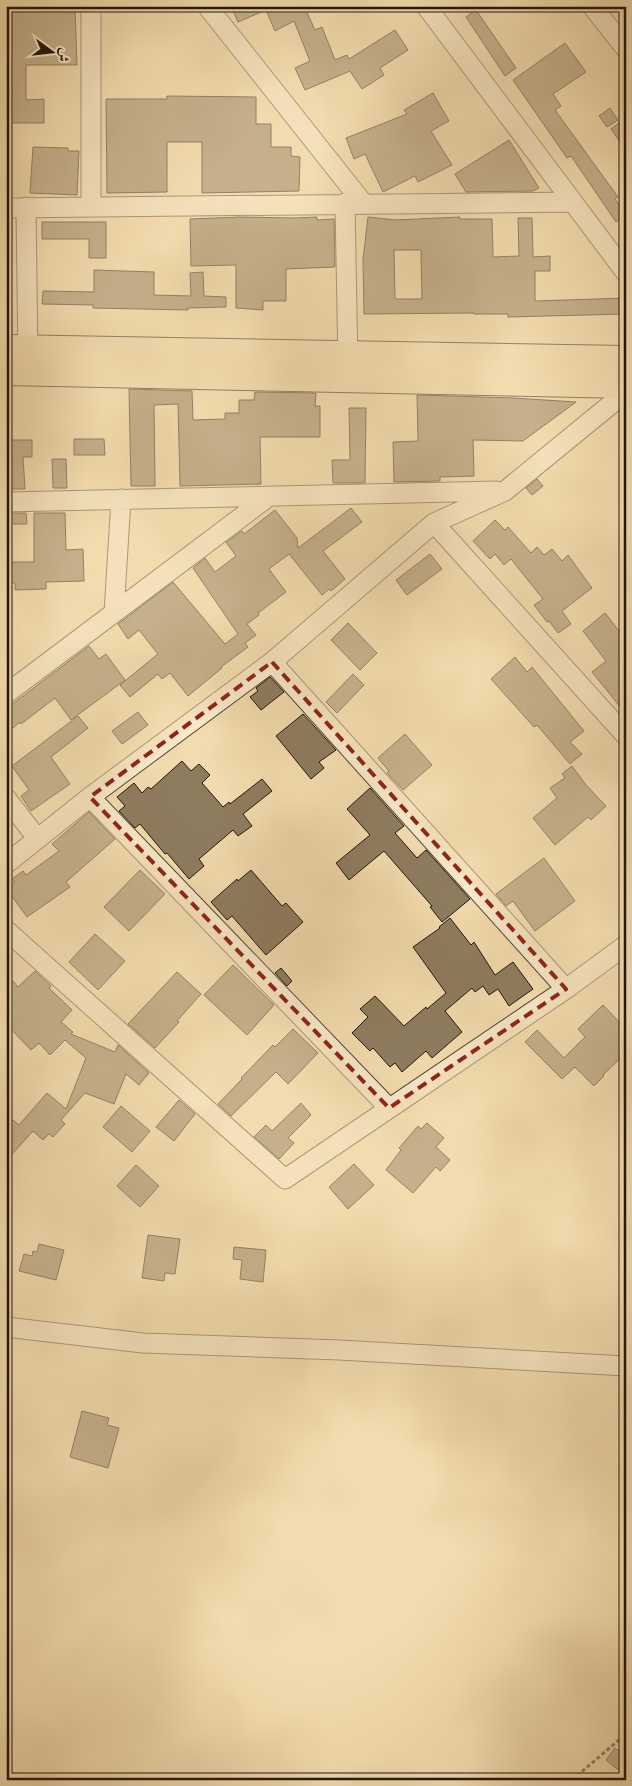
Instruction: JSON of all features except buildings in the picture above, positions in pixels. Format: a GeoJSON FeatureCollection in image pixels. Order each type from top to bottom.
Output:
{"type":"FeatureCollection","features":[{"type":"Feature","properties":{"kind":"highway"},"geometry":{"type":"LineString","coordinates":[[17,360],[348,366],[626,360]]}},
{"type":"Feature","properties":{"kind":"highway"},"geometry":{"type":"LineString","coordinates":[[348,366],[626,384]]}},
{"type":"Feature","properties":{"kind":"street"},"geometry":{"type":"LineString","coordinates":[[91,6],[91,206]]}},
{"type":"Feature","properties":{"kind":"street"},"geometry":{"type":"LineString","coordinates":[[206,6],[354,203],[348,366]]}},
{"type":"Feature","properties":{"kind":"street"},"geometry":{"type":"LineString","coordinates":[[426,6],[626,273]]}},
{"type":"Feature","properties":{"kind":"street"},"geometry":{"type":"LineString","coordinates":[[592,6],[626,49]]}},
{"type":"Feature","properties":{"kind":"street"},"geometry":{"type":"LineString","coordinates":[[6,208],[573,202]]}},
{"type":"Feature","properties":{"kind":"street"},"geometry":{"type":"LineString","coordinates":[[17,360],[26,208]]}},
{"type":"Feature","properties":{"kind":"street"},"geometry":{"type":"LineString","coordinates":[[6,864],[90,797],[272,662],[434,523],[505,491],[626,392]]}},
{"type":"Feature","properties":{"kind":"street"},"geometry":{"type":"LineString","coordinates":[[6,502],[505,491]]}},
{"type":"Feature","properties":{"kind":"street"},"geometry":{"type":"LineString","coordinates":[[6,694],[268,497]]}},
{"type":"Feature","properties":{"kind":"street"},"geometry":{"type":"LineString","coordinates":[[114,613],[121,500]]}},
{"type":"Feature","properties":{"kind":"street"},"geometry":{"type":"LineString","coordinates":[[434,523],[626,736]]}},
{"type":"Feature","properties":{"kind":"street"},"geometry":{"type":"LineString","coordinates":[[272,662],[566,989]]}},
{"type":"Feature","properties":{"kind":"street"},"geometry":{"type":"LineString","coordinates":[[90,797],[389,1108]]}},
{"type":"Feature","properties":{"kind":"street"},"geometry":{"type":"LineString","coordinates":[[6,798],[37,838]]}},
{"type":"Feature","properties":{"kind":"street"},"geometry":{"type":"LineString","coordinates":[[6,930],[285,1179],[566,989],[626,945]]}},
{"type":"Feature","properties":{"kind":"street"},"geometry":{"type":"LineString","coordinates":[[6,1327],[143,1343],[339,1350],[626,1366]]}},
{"type":"Feature","properties":{"kind":"path"},"geometry":{"type":"LineString","coordinates":[[572,1780],[626,1734]]}},
{"type":"Feature","properties":{"kind":"highlighted area"},"geometry":{"type":"Polygon","coordinates":[[[272,662],[566,989],[389,1108],[90,797],[272,662]]]}}]}
